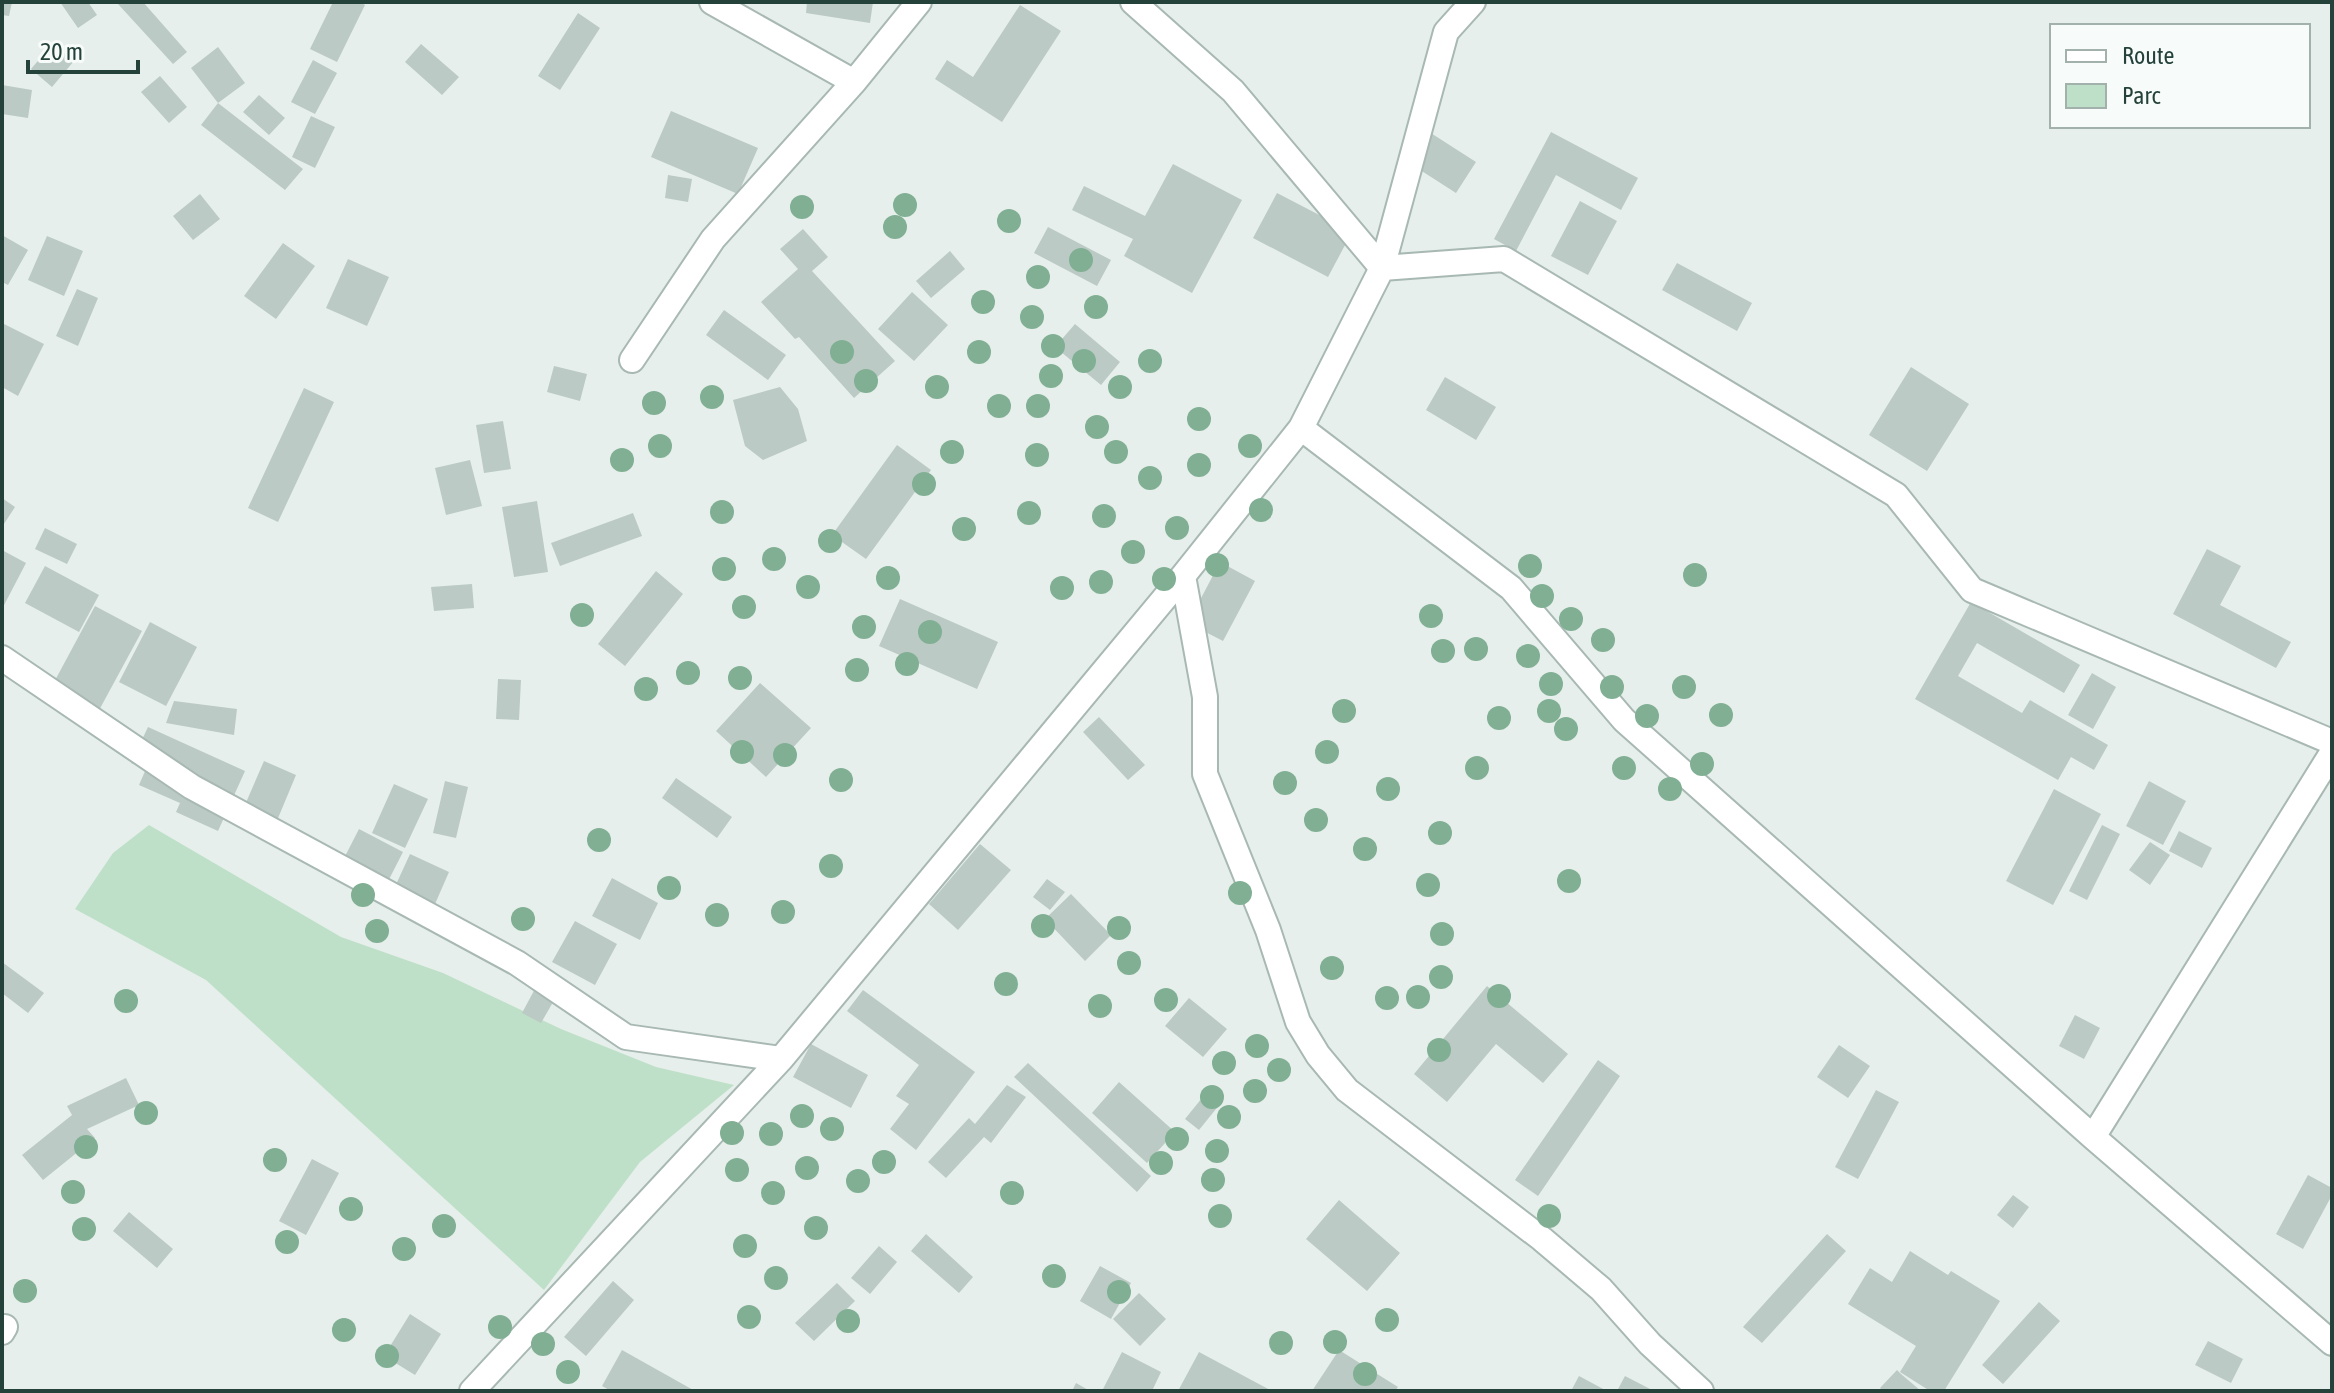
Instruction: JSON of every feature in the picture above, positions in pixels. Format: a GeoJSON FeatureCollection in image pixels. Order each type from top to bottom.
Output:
{"type":"FeatureCollection","features":[{"type":"Feature","properties":{"kind":"street"},"geometry":{"type":"LineString","coordinates":[[712,2],[854,82]]}},
{"type":"Feature","properties":{"kind":"street"},"geometry":{"type":"LineString","coordinates":[[632,360],[713,239],[854,82],[919,2]]}},
{"type":"Feature","properties":{"kind":"street"},"geometry":{"type":"LineString","coordinates":[[1133,2],[1233,91],[1382,268]]}},
{"type":"Feature","properties":{"kind":"street"},"geometry":{"type":"LineString","coordinates":[[472,1391],[781,1059],[1183,576],[1301,428],[1382,268],[1446,32],[1473,2]]}},
{"type":"Feature","properties":{"kind":"street"},"geometry":{"type":"LineString","coordinates":[[1382,268],[1504,259],[1896,495],[1972,590],[2332,742]]}},
{"type":"Feature","properties":{"kind":"street"},"geometry":{"type":"LineString","coordinates":[[1301,428],[1511,588],[1624,720],[2093,1137],[2332,1343]]}},
{"type":"Feature","properties":{"kind":"street"},"geometry":{"type":"LineString","coordinates":[[1183,576],[1205,697],[1205,774],[1268,930],[1298,1022],[1318,1055],[1347,1090],[1542,1239],[1601,1289],[1650,1344],[1701,1391]]}},
{"type":"Feature","properties":{"kind":"street"},"geometry":{"type":"LineString","coordinates":[[2,658],[192,787],[517,963],[626,1037],[781,1059]]}},
{"type":"Feature","properties":{"kind":"street"},"geometry":{"type":"LineString","coordinates":[[2093,1137],[2332,753]]}},
{"type":"Feature","properties":{"kind":"green space"},"geometry":{"type":"Polygon","coordinates":[[[149,825],[341,937],[443,973],[561,1029],[656,1067],[734,1085],[640,1162],[544,1290],[206,980],[75,909],[113,853],[149,825]]]}},
{"type":"Feature","properties":{"kind":"building"},"geometry":{"type":"Polygon","coordinates":[[[2,2],[12,2],[9,16],[2,15],[2,2]]]}},
{"type":"Feature","properties":{"kind":"building"},"geometry":{"type":"Polygon","coordinates":[[[60,2],[88,2],[97,15],[78,28],[60,2]]]}},
{"type":"Feature","properties":{"kind":"building"},"geometry":{"type":"Polygon","coordinates":[[[143,2],[187,52],[173,64],[118,4],[143,2]]]}},
{"type":"Feature","properties":{"kind":"building"},"geometry":{"type":"Polygon","coordinates":[[[333,2],[360,2],[365,5],[337,62],[310,49],[333,2]]]}},
{"type":"Feature","properties":{"kind":"building"},"geometry":{"type":"Polygon","coordinates":[[[807,2],[873,2],[870,23],[806,13],[807,2]]]}},
{"type":"Feature","properties":{"kind":"building"},"geometry":{"type":"Polygon","coordinates":[[[1020,5],[1061,31],[1002,122],[935,79],[947,60],[973,77],[1020,5]]]}},
{"type":"Feature","properties":{"kind":"building"},"geometry":{"type":"Polygon","coordinates":[[[578,13],[600,28],[560,90],[538,76],[578,13]]]}},
{"type":"Feature","properties":{"kind":"building"},"geometry":{"type":"Polygon","coordinates":[[[53,43],[74,61],[52,87],[31,69],[53,43]]]}},
{"type":"Feature","properties":{"kind":"building"},"geometry":{"type":"Polygon","coordinates":[[[421,44],[459,77],[442,95],[405,62],[421,44]]]}},
{"type":"Feature","properties":{"kind":"building"},"geometry":{"type":"Polygon","coordinates":[[[218,47],[245,83],[218,103],[191,68],[218,47]]]}},
{"type":"Feature","properties":{"kind":"building"},"geometry":{"type":"Polygon","coordinates":[[[313,60],[337,73],[315,114],[291,102],[313,60]]]}},
{"type":"Feature","properties":{"kind":"building"},"geometry":{"type":"Polygon","coordinates":[[[160,76],[187,107],[169,123],[141,92],[160,76]]]}},
{"type":"Feature","properties":{"kind":"building"},"geometry":{"type":"Polygon","coordinates":[[[2,85],[32,90],[28,118],[2,114],[2,85]]]}},
{"type":"Feature","properties":{"kind":"building"},"geometry":{"type":"Polygon","coordinates":[[[259,95],[285,118],[269,135],[243,112],[259,95]]]}},
{"type":"Feature","properties":{"kind":"building"},"geometry":{"type":"Polygon","coordinates":[[[218,103],[303,169],[285,190],[201,125],[218,103]]]}},
{"type":"Feature","properties":{"kind":"building"},"geometry":{"type":"Polygon","coordinates":[[[671,111],[758,148],[738,194],[651,157],[671,111]]]}},
{"type":"Feature","properties":{"kind":"building"},"geometry":{"type":"Polygon","coordinates":[[[311,116],[335,127],[315,168],[292,157],[311,116]]]}},
{"type":"Feature","properties":{"kind":"building"},"geometry":{"type":"Polygon","coordinates":[[[1423,128],[1476,162],[1456,193],[1403,159],[1423,128]]]}},
{"type":"Feature","properties":{"kind":"building"},"geometry":{"type":"Polygon","coordinates":[[[1551,132],[1638,178],[1621,210],[1556,175],[1516,251],[1494,239],[1551,132]]]}},
{"type":"Feature","properties":{"kind":"building"},"geometry":{"type":"Polygon","coordinates":[[[1173,164],[1242,200],[1192,293],[1124,256],[1133,239],[1072,210],[1084,186],[1145,216],[1173,164]]]}},
{"type":"Feature","properties":{"kind":"building"},"geometry":{"type":"Polygon","coordinates":[[[668,175],[692,179],[688,202],[665,198],[668,175]]]}},
{"type":"Feature","properties":{"kind":"building"},"geometry":{"type":"Polygon","coordinates":[[[1277,193],[1352,232],[1328,277],[1253,238],[1277,193]]]}},
{"type":"Feature","properties":{"kind":"building"},"geometry":{"type":"Polygon","coordinates":[[[200,194],[220,219],[193,240],[173,216],[200,194]]]}},
{"type":"Feature","properties":{"kind":"building"},"geometry":{"type":"Polygon","coordinates":[[[1580,201],[1617,221],[1588,275],[1551,256],[1580,201]]]}},
{"type":"Feature","properties":{"kind":"building"},"geometry":{"type":"Polygon","coordinates":[[[1048,227],[1111,260],[1097,286],[1034,253],[1048,227]]]}},
{"type":"Feature","properties":{"kind":"building"},"geometry":{"type":"Polygon","coordinates":[[[803,229],[828,257],[812,271],[895,361],[854,398],[799,337],[795,339],[761,302],[798,269],[780,249],[803,229]]]}},
{"type":"Feature","properties":{"kind":"building"},"geometry":{"type":"Polygon","coordinates":[[[2,235],[28,250],[8,285],[2,282],[2,235]]]}},
{"type":"Feature","properties":{"kind":"building"},"geometry":{"type":"Polygon","coordinates":[[[47,236],[83,251],[64,296],[28,280],[47,236]]]}},
{"type":"Feature","properties":{"kind":"building"},"geometry":{"type":"Polygon","coordinates":[[[283,243],[315,266],[276,319],[244,296],[283,243]]]}},
{"type":"Feature","properties":{"kind":"building"},"geometry":{"type":"Polygon","coordinates":[[[950,251],[965,269],[931,298],[916,281],[950,251]]]}},
{"type":"Feature","properties":{"kind":"building"},"geometry":{"type":"Polygon","coordinates":[[[348,259],[389,277],[367,326],[326,308],[348,259]]]}},
{"type":"Feature","properties":{"kind":"building"},"geometry":{"type":"Polygon","coordinates":[[[1677,263],[1752,303],[1737,331],[1662,290],[1677,263]]]}},
{"type":"Feature","properties":{"kind":"building"},"geometry":{"type":"Polygon","coordinates":[[[77,289],[98,298],[78,346],[56,336],[77,289]]]}},
{"type":"Feature","properties":{"kind":"building"},"geometry":{"type":"Polygon","coordinates":[[[912,292],[948,325],[914,361],[878,329],[912,292]]]}},
{"type":"Feature","properties":{"kind":"building"},"geometry":{"type":"Polygon","coordinates":[[[724,310],[786,355],[768,380],[706,335],[724,310]]]}},
{"type":"Feature","properties":{"kind":"building"},"geometry":{"type":"Polygon","coordinates":[[[2,323],[44,344],[18,396],[2,387],[2,323]]]}},
{"type":"Feature","properties":{"kind":"building"},"geometry":{"type":"Polygon","coordinates":[[[1075,324],[1120,362],[1101,385],[1055,347],[1075,324]]]}},
{"type":"Feature","properties":{"kind":"building"},"geometry":{"type":"Polygon","coordinates":[[[554,366],[587,374],[580,401],[547,392],[554,366]]]}},
{"type":"Feature","properties":{"kind":"building"},"geometry":{"type":"Polygon","coordinates":[[[1911,367],[1969,404],[1927,471],[1869,435],[1911,367]]]}},
{"type":"Feature","properties":{"kind":"building"},"geometry":{"type":"Polygon","coordinates":[[[1445,377],[1496,407],[1476,440],[1426,410],[1445,377]]]}},
{"type":"Feature","properties":{"kind":"building"},"geometry":{"type":"Polygon","coordinates":[[[780,387],[798,409],[807,441],[763,460],[745,446],[733,400],[780,387]]]}},
{"type":"Feature","properties":{"kind":"building"},"geometry":{"type":"Polygon","coordinates":[[[304,388],[334,402],[278,522],[248,508],[304,388]]]}},
{"type":"Feature","properties":{"kind":"building"},"geometry":{"type":"Polygon","coordinates":[[[503,421],[511,469],[484,473],[476,425],[503,421]]]}},
{"type":"Feature","properties":{"kind":"building"},"geometry":{"type":"Polygon","coordinates":[[[897,445],[931,470],[866,559],[832,535],[897,445]]]}},
{"type":"Feature","properties":{"kind":"building"},"geometry":{"type":"Polygon","coordinates":[[[470,460],[482,506],[446,515],[435,468],[470,460]]]}},
{"type":"Feature","properties":{"kind":"building"},"geometry":{"type":"Polygon","coordinates":[[[2,498],[15,507],[2,527],[2,498]]]}},
{"type":"Feature","properties":{"kind":"building"},"geometry":{"type":"Polygon","coordinates":[[[537,501],[548,572],[514,577],[502,507],[537,501]]]}},
{"type":"Feature","properties":{"kind":"building"},"geometry":{"type":"Polygon","coordinates":[[[633,513],[642,536],[560,566],[551,543],[633,513]]]}},
{"type":"Feature","properties":{"kind":"building"},"geometry":{"type":"Polygon","coordinates":[[[45,528],[77,544],[67,564],[35,549],[45,528]]]}},
{"type":"Feature","properties":{"kind":"building"},"geometry":{"type":"Polygon","coordinates":[[[2207,549],[2241,566],[2220,605],[2291,642],[2276,668],[2173,614],[2207,549]]]}},
{"type":"Feature","properties":{"kind":"building"},"geometry":{"type":"Polygon","coordinates":[[[2,550],[26,563],[2,609],[2,550]]]}},
{"type":"Feature","properties":{"kind":"building"},"geometry":{"type":"Polygon","coordinates":[[[1220,562],[1255,581],[1223,641],[1188,623],[1220,562]]]}},
{"type":"Feature","properties":{"kind":"building"},"geometry":{"type":"Polygon","coordinates":[[[45,566],[99,595],[79,632],[25,603],[45,566]]]}},
{"type":"Feature","properties":{"kind":"building"},"geometry":{"type":"Polygon","coordinates":[[[656,571],[683,594],[625,666],[598,644],[656,571]]]}},
{"type":"Feature","properties":{"kind":"building"},"geometry":{"type":"Polygon","coordinates":[[[472,584],[474,608],[434,611],[431,587],[472,584]]]}},
{"type":"Feature","properties":{"kind":"building"},"geometry":{"type":"Polygon","coordinates":[[[900,599],[998,642],[977,689],[879,646],[900,599]]]}},
{"type":"Feature","properties":{"kind":"building"},"geometry":{"type":"Polygon","coordinates":[[[1971,602],[2080,665],[2064,693],[1977,643],[1958,676],[2022,713],[2030,700],[2108,745],[2094,770],[2071,757],[2058,780],[1915,699],[1971,602]]]}},
{"type":"Feature","properties":{"kind":"building"},"geometry":{"type":"Polygon","coordinates":[[[95,606],[142,631],[91,725],[45,699],[95,606]]]}},
{"type":"Feature","properties":{"kind":"building"},"geometry":{"type":"Polygon","coordinates":[[[150,622],[197,647],[166,706],[119,682],[150,622]]]}},
{"type":"Feature","properties":{"kind":"building"},"geometry":{"type":"Polygon","coordinates":[[[2092,673],[2116,687],[2093,729],[2068,715],[2092,673]]]}},
{"type":"Feature","properties":{"kind":"building"},"geometry":{"type":"Polygon","coordinates":[[[498,679],[521,680],[519,720],[496,719],[498,679]]]}},
{"type":"Feature","properties":{"kind":"building"},"geometry":{"type":"Polygon","coordinates":[[[760,683],[811,728],[766,777],[716,731],[760,683]]]}},
{"type":"Feature","properties":{"kind":"building"},"geometry":{"type":"Polygon","coordinates":[[[174,701],[237,709],[234,735],[166,723],[174,701]]]}},
{"type":"Feature","properties":{"kind":"building"},"geometry":{"type":"Polygon","coordinates":[[[1099,717],[1145,765],[1128,780],[1083,732],[1099,717]]]}},
{"type":"Feature","properties":{"kind":"building"},"geometry":{"type":"Polygon","coordinates":[[[148,727],[245,771],[218,831],[176,812],[180,803],[139,785],[146,769],[131,763],[148,727]]]}},
{"type":"Feature","properties":{"kind":"building"},"geometry":{"type":"Polygon","coordinates":[[[264,761],[296,775],[271,835],[238,821],[264,761]]]}},
{"type":"Feature","properties":{"kind":"building"},"geometry":{"type":"Polygon","coordinates":[[[676,778],[732,817],[717,838],[662,798],[676,778]]]}},
{"type":"Feature","properties":{"kind":"building"},"geometry":{"type":"Polygon","coordinates":[[[445,781],[468,787],[456,838],[433,833],[445,781]]]}},
{"type":"Feature","properties":{"kind":"building"},"geometry":{"type":"Polygon","coordinates":[[[2149,781],[2186,801],[2163,845],[2126,826],[2149,781]]]}},
{"type":"Feature","properties":{"kind":"building"},"geometry":{"type":"Polygon","coordinates":[[[394,784],[428,799],[405,848],[372,833],[394,784]]]}},
{"type":"Feature","properties":{"kind":"building"},"geometry":{"type":"Polygon","coordinates":[[[2054,789],[2101,814],[2053,905],[2006,881],[2054,789]]]}},
{"type":"Feature","properties":{"kind":"building"},"geometry":{"type":"Polygon","coordinates":[[[2102,825],[2120,834],[2087,900],[2069,891],[2102,825]]]}},
{"type":"Feature","properties":{"kind":"building"},"geometry":{"type":"Polygon","coordinates":[[[359,829],[403,852],[381,895],[337,872],[359,829]]]}},
{"type":"Feature","properties":{"kind":"building"},"geometry":{"type":"Polygon","coordinates":[[[2179,831],[2212,848],[2202,868],[2169,851],[2179,831]]]}},
{"type":"Feature","properties":{"kind":"building"},"geometry":{"type":"Polygon","coordinates":[[[2150,842],[2170,855],[2150,885],[2129,870],[2150,842]]]}},
{"type":"Feature","properties":{"kind":"building"},"geometry":{"type":"Polygon","coordinates":[[[980,844],[1011,870],[958,930],[929,904],[980,844]]]}},
{"type":"Feature","properties":{"kind":"building"},"geometry":{"type":"Polygon","coordinates":[[[410,854],[449,872],[428,920],[388,902],[410,854]]]}},
{"type":"Feature","properties":{"kind":"building"},"geometry":{"type":"Polygon","coordinates":[[[612,878],[658,903],[640,940],[592,916],[612,878]]]}},
{"type":"Feature","properties":{"kind":"building"},"geometry":{"type":"Polygon","coordinates":[[[1047,879],[1065,892],[1050,910],[1033,897],[1047,879]]]}},
{"type":"Feature","properties":{"kind":"building"},"geometry":{"type":"Polygon","coordinates":[[[1071,894],[1111,935],[1085,961],[1045,919],[1071,894]]]}},
{"type":"Feature","properties":{"kind":"building"},"geometry":{"type":"Polygon","coordinates":[[[575,921],[617,944],[595,985],[552,962],[575,921]]]}},
{"type":"Feature","properties":{"kind":"building"},"geometry":{"type":"Polygon","coordinates":[[[2,962],[44,993],[28,1013],[2,993],[2,962]]]}},
{"type":"Feature","properties":{"kind":"building"},"geometry":{"type":"Polygon","coordinates":[[[544,972],[564,983],[541,1023],[522,1013],[544,972]]]}},
{"type":"Feature","properties":{"kind":"building"},"geometry":{"type":"Polygon","coordinates":[[[1487,986],[1568,1054],[1543,1083],[1496,1044],[1447,1102],[1414,1074],[1487,986]]]}},
{"type":"Feature","properties":{"kind":"building"},"geometry":{"type":"Polygon","coordinates":[[[863,990],[975,1072],[916,1150],[890,1129],[909,1104],[896,1096],[919,1065],[847,1011],[863,990]]]}},
{"type":"Feature","properties":{"kind":"building"},"geometry":{"type":"Polygon","coordinates":[[[1189,998],[1227,1029],[1203,1057],[1165,1026],[1189,998]]]}},
{"type":"Feature","properties":{"kind":"building"},"geometry":{"type":"Polygon","coordinates":[[[2075,1015],[2100,1028],[2084,1059],[2059,1046],[2075,1015]]]}},
{"type":"Feature","properties":{"kind":"building"},"geometry":{"type":"Polygon","coordinates":[[[811,1044],[868,1075],[851,1108],[793,1077],[811,1044]]]}},
{"type":"Feature","properties":{"kind":"building"},"geometry":{"type":"Polygon","coordinates":[[[1839,1045],[1870,1066],[1848,1098],[1817,1077],[1839,1045]]]}},
{"type":"Feature","properties":{"kind":"building"},"geometry":{"type":"Polygon","coordinates":[[[1598,1060],[1620,1076],[1538,1196],[1515,1180],[1598,1060]]]}},
{"type":"Feature","properties":{"kind":"building"},"geometry":{"type":"Polygon","coordinates":[[[1028,1063],[1151,1176],[1137,1192],[1014,1077],[1028,1063]]]}},
{"type":"Feature","properties":{"kind":"building"},"geometry":{"type":"Polygon","coordinates":[[[126,1078],[139,1105],[87,1129],[95,1138],[43,1180],[22,1155],[72,1115],[67,1106],[126,1078]]]}},
{"type":"Feature","properties":{"kind":"building"},"geometry":{"type":"Polygon","coordinates":[[[1119,1082],[1175,1132],[1147,1163],[1092,1113],[1119,1082]]]}},
{"type":"Feature","properties":{"kind":"building"},"geometry":{"type":"Polygon","coordinates":[[[1007,1085],[1026,1097],[991,1143],[984,1137],[946,1178],[928,1162],[969,1118],[975,1124],[1007,1085]]]}},
{"type":"Feature","properties":{"kind":"building"},"geometry":{"type":"Polygon","coordinates":[[[1876,1090],[1899,1102],[1858,1179],[1835,1167],[1876,1090]]]}},
{"type":"Feature","properties":{"kind":"building"},"geometry":{"type":"Polygon","coordinates":[[[1206,1093],[1220,1104],[1199,1130],[1185,1119],[1206,1093]]]}},
{"type":"Feature","properties":{"kind":"building"},"geometry":{"type":"Polygon","coordinates":[[[312,1159],[339,1173],[306,1235],[279,1221],[312,1159]]]}},
{"type":"Feature","properties":{"kind":"building"},"geometry":{"type":"Polygon","coordinates":[[[2308,1175],[2332,1188],[2332,1195],[2303,1249],[2276,1234],[2308,1175]]]}},
{"type":"Feature","properties":{"kind":"building"},"geometry":{"type":"Polygon","coordinates":[[[2013,1195],[2029,1207],[2013,1228],[1997,1215],[2013,1195]]]}},
{"type":"Feature","properties":{"kind":"building"},"geometry":{"type":"Polygon","coordinates":[[[1339,1200],[1400,1253],[1367,1291],[1306,1239],[1339,1200]]]}},
{"type":"Feature","properties":{"kind":"building"},"geometry":{"type":"Polygon","coordinates":[[[129,1212],[173,1249],[157,1268],[113,1231],[129,1212]]]}},
{"type":"Feature","properties":{"kind":"building"},"geometry":{"type":"Polygon","coordinates":[[[926,1234],[973,1277],[959,1293],[911,1251],[926,1234]]]}},
{"type":"Feature","properties":{"kind":"building"},"geometry":{"type":"Polygon","coordinates":[[[1827,1234],[1846,1251],[1762,1343],[1743,1327],[1827,1234]]]}},
{"type":"Feature","properties":{"kind":"building"},"geometry":{"type":"Polygon","coordinates":[[[879,1246],[897,1262],[870,1294],[851,1278],[879,1246]]]}},
{"type":"Feature","properties":{"kind":"building"},"geometry":{"type":"Polygon","coordinates":[[[1910,1251],[1948,1275],[1951,1271],[2000,1301],[1944,1391],[1930,1391],[1900,1372],[1916,1346],[1848,1304],[1870,1268],[1892,1282],[1910,1251]]]}},
{"type":"Feature","properties":{"kind":"building"},"geometry":{"type":"Polygon","coordinates":[[[1100,1266],[1131,1283],[1111,1319],[1080,1301],[1100,1266]]]}},
{"type":"Feature","properties":{"kind":"building"},"geometry":{"type":"Polygon","coordinates":[[[613,1281],[634,1300],[586,1356],[564,1337],[613,1281]]]}},
{"type":"Feature","properties":{"kind":"building"},"geometry":{"type":"Polygon","coordinates":[[[837,1283],[855,1301],[814,1341],[795,1323],[837,1283]]]}},
{"type":"Feature","properties":{"kind":"building"},"geometry":{"type":"Polygon","coordinates":[[[1139,1293],[1166,1319],[1140,1346],[1113,1319],[1139,1293]]]}},
{"type":"Feature","properties":{"kind":"building"},"geometry":{"type":"Polygon","coordinates":[[[2039,1302],[2060,1321],[2003,1384],[1982,1365],[2039,1302]]]}},
{"type":"Feature","properties":{"kind":"building"},"geometry":{"type":"Polygon","coordinates":[[[410,1314],[441,1334],[415,1375],[384,1356],[410,1314]]]}},
{"type":"Feature","properties":{"kind":"building"},"geometry":{"type":"Polygon","coordinates":[[[2208,1341],[2243,1359],[2231,1383],[2195,1365],[2208,1341]]]}},
{"type":"Feature","properties":{"kind":"building"},"geometry":{"type":"Polygon","coordinates":[[[622,1350],[695,1391],[611,1391],[602,1386],[622,1350]]]}},
{"type":"Feature","properties":{"kind":"building"},"geometry":{"type":"Polygon","coordinates":[[[1339,1350],[1398,1387],[1395,1391],[1312,1391],[1339,1350]]]}},
{"type":"Feature","properties":{"kind":"building"},"geometry":{"type":"Polygon","coordinates":[[[1122,1352],[1161,1372],[1152,1391],[1102,1391],[1122,1352]]]}},
{"type":"Feature","properties":{"kind":"building"},"geometry":{"type":"Polygon","coordinates":[[[1199,1352],[1272,1391],[1178,1391],[1199,1352]]]}},
{"type":"Feature","properties":{"kind":"building"},"geometry":{"type":"Polygon","coordinates":[[[1897,1370],[1921,1391],[1883,1391],[1880,1388],[1897,1370]]]}},
{"type":"Feature","properties":{"kind":"building"},"geometry":{"type":"Polygon","coordinates":[[[1579,1376],[1607,1391],[1571,1391],[1579,1376]]]}},
{"type":"Feature","properties":{"kind":"building"},"geometry":{"type":"Polygon","coordinates":[[[1625,1376],[1654,1391],[1617,1391],[1625,1376]]]}},
{"type":"Feature","properties":{"kind":"building"},"geometry":{"type":"Polygon","coordinates":[[[1076,1383],[1090,1391],[1072,1391],[1076,1383]]]}}]}
